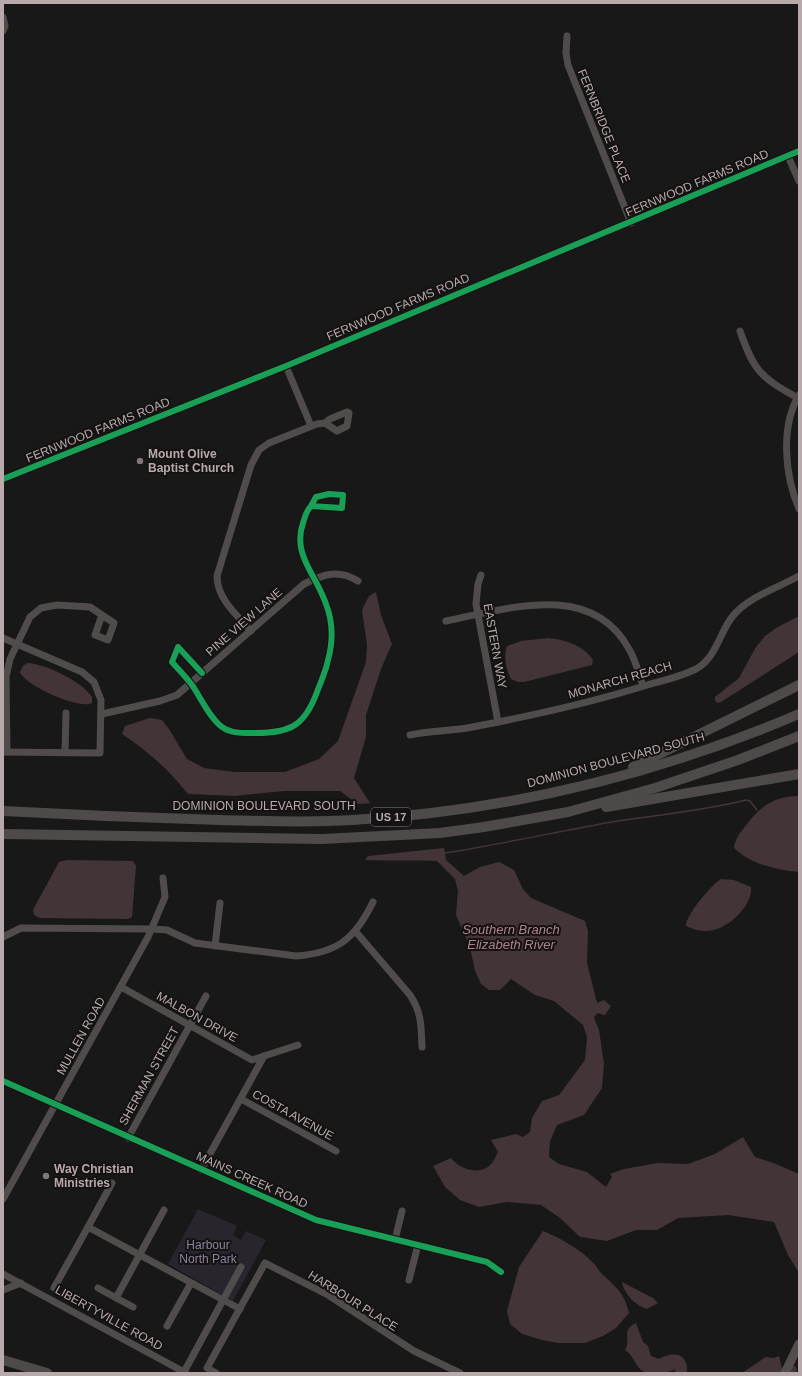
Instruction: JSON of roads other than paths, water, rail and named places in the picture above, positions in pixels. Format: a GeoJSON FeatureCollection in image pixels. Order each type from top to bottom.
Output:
{"type":"FeatureCollection","features":[{"type":"Feature","properties":{"kind":"highway"},"geometry":{"type":"LineString","coordinates":[[605,779],[799,685]]}},
{"type":"Feature","properties":{"kind":"highway","name":"DOMINION BOULEVARD SOUTH"},"geometry":{"type":"LineString","coordinates":[[3,811],[278,821],[352,820],[423,814],[482,806],[553,793],[691,755],[764,729],[799,714]]}},
{"type":"Feature","properties":{"kind":"highway","name":"US 17"},"geometry":{"type":"LineString","coordinates":[[3,835],[272,839],[344,838],[440,832],[484,827],[568,812],[697,775],[799,736]]}},
{"type":"Feature","properties":{"kind":"highway"},"geometry":{"type":"LineString","coordinates":[[568,812],[630,804],[799,774]]}},
{"type":"Feature","properties":{"kind":"highway"},"geometry":{"type":"LineString","coordinates":[[3,1354],[47,1373]]}},
{"type":"Feature","properties":{"kind":"highway"},"geometry":{"type":"LineString","coordinates":[[3,1360],[36,1369]]}},
{"type":"Feature","properties":{"kind":"main road"},"geometry":{"type":"LineString","coordinates":[[785,1373],[799,1344]]}},
{"type":"Feature","properties":{"kind":"street"},"geometry":{"type":"LineString","coordinates":[[3,17],[5,26],[3,31]]}},
{"type":"Feature","properties":{"kind":"street","name":"FERNBRIDGE PLACE"},"geometry":{"type":"LineString","coordinates":[[567,36],[566,53],[568,65],[632,222]]}},
{"type":"Feature","properties":{"kind":"street","name":"FERNWOOD FARMS ROAD"},"geometry":{"type":"LineString","coordinates":[[3,479],[286,366],[799,152]]}},
{"type":"Feature","properties":{"kind":"street"},"geometry":{"type":"LineString","coordinates":[[788,156],[799,181]]}},
{"type":"Feature","properties":{"kind":"street"},"geometry":{"type":"LineString","coordinates":[[740,331],[748,354],[766,380],[798,396],[791,415],[787,440],[787,458],[794,496],[799,508]]}},
{"type":"Feature","properties":{"kind":"street"},"geometry":{"type":"LineString","coordinates":[[286,366],[311,426]]}},
{"type":"Feature","properties":{"kind":"street"},"geometry":{"type":"LineString","coordinates":[[251,631],[221,595],[217,583],[218,573],[255,456],[262,447],[269,443],[311,426],[325,423]]}},
{"type":"Feature","properties":{"kind":"street"},"geometry":{"type":"LineString","coordinates":[[202,673],[178,647],[172,662],[191,684],[215,721],[230,731],[237,733],[279,732],[300,722],[312,708],[326,669],[331,649],[331,626],[328,610],[299,544],[300,533],[310,506]]}},
{"type":"Feature","properties":{"kind":"street","name":"PINE VIEW LANE"},"geometry":{"type":"LineString","coordinates":[[102,714],[170,698],[191,684],[304,584],[328,574],[336,573],[351,577],[358,581]]}},
{"type":"Feature","properties":{"kind":"street","name":"EASTERN WAY"},"geometry":{"type":"LineString","coordinates":[[481,575],[476,594],[477,615],[498,722]]}},
{"type":"Feature","properties":{"kind":"street","name":"MONARCH REACH"},"geometry":{"type":"LineString","coordinates":[[410,735],[498,722],[550,711],[689,672],[704,664],[717,645],[732,618],[744,606],[799,576]]}},
{"type":"Feature","properties":{"kind":"street"},"geometry":{"type":"LineString","coordinates":[[446,621],[546,603],[560,604],[588,612],[613,629],[625,644],[635,661],[643,686]]}},
{"type":"Feature","properties":{"kind":"street"},"geometry":{"type":"LineString","coordinates":[[3,638],[17,644],[82,672],[89,677],[100,694],[102,714],[100,752],[5,752],[6,677],[10,659],[17,644],[30,617],[38,610],[46,606],[57,605],[90,607],[102,615]]}},
{"type":"Feature","properties":{"kind":"street"},"geometry":{"type":"LineString","coordinates":[[65,752],[66,713]]}},
{"type":"Feature","properties":{"kind":"street","name":"MULLEN ROAD"},"geometry":{"type":"LineString","coordinates":[[3,1199],[152,929],[165,896],[163,878]]}},
{"type":"Feature","properties":{"kind":"street"},"geometry":{"type":"LineString","coordinates":[[3,937],[21,928],[152,929],[167,930],[196,943],[296,956],[309,955],[330,949],[356,932],[373,902]]}},
{"type":"Feature","properties":{"kind":"street"},"geometry":{"type":"LineString","coordinates":[[215,946],[220,903]]}},
{"type":"Feature","properties":{"kind":"street"},"geometry":{"type":"LineString","coordinates":[[356,932],[410,995],[417,1006],[420,1015],[422,1047]]}},
{"type":"Feature","properties":{"kind":"street","name":"MALBON DRIVE"},"geometry":{"type":"LineString","coordinates":[[121,987],[252,1060],[298,1045]]}},
{"type":"Feature","properties":{"kind":"street","name":"SHERMAN STREET"},"geometry":{"type":"LineString","coordinates":[[128,1138],[206,996]]}},
{"type":"Feature","properties":{"kind":"street"},"geometry":{"type":"LineString","coordinates":[[201,1170],[264,1056]]}},
{"type":"Feature","properties":{"kind":"street","name":"MAINS CREEK ROAD"},"geometry":{"type":"LineString","coordinates":[[3,1081],[128,1138],[316,1220],[487,1262],[501,1272]]}},
{"type":"Feature","properties":{"kind":"street","name":"COSTA AVENUE"},"geometry":{"type":"LineString","coordinates":[[241,1099],[336,1151]]}},
{"type":"Feature","properties":{"kind":"street"},"geometry":{"type":"LineString","coordinates":[[54,1288],[112,1183]]}},
{"type":"Feature","properties":{"kind":"street"},"geometry":{"type":"LineString","coordinates":[[116,1298],[164,1210]]}},
{"type":"Feature","properties":{"kind":"street"},"geometry":{"type":"LineString","coordinates":[[395,1240],[402,1211]]}},
{"type":"Feature","properties":{"kind":"street"},"geometry":{"type":"LineString","coordinates":[[88,1227],[240,1309]]}},
{"type":"Feature","properties":{"kind":"street"},"geometry":{"type":"LineString","coordinates":[[410,1280],[418,1245]]}},
{"type":"Feature","properties":{"kind":"street","name":"HARBOUR PLACE"},"geometry":{"type":"LineString","coordinates":[[216,1373],[207,1368],[265,1263],[328,1295],[414,1352],[460,1373]]}},
{"type":"Feature","properties":{"kind":"street"},"geometry":{"type":"LineString","coordinates":[[185,1373],[241,1267]]}},
{"type":"Feature","properties":{"kind":"street","name":"LIBERTYVILLE ROAD"},"geometry":{"type":"LineString","coordinates":[[3,1274],[185,1373]]}},
{"type":"Feature","properties":{"kind":"street"},"geometry":{"type":"LineString","coordinates":[[3,1290],[21,1283]]}},
{"type":"Feature","properties":{"kind":"street"},"geometry":{"type":"LineString","coordinates":[[167,1326],[191,1283]]}},
{"type":"Feature","properties":{"kind":"street"},"geometry":{"type":"LineString","coordinates":[[98,1288],[133,1308]]}},
{"type":"Feature","properties":{"kind":"water"},"geometry":{"type":"Polygon","coordinates":[[[376,592],[381,615],[392,644],[381,669],[366,715],[366,737],[354,778],[370,803],[358,804],[340,791],[284,791],[235,796],[188,794],[158,761],[122,734],[125,726],[150,718],[162,720],[187,759],[204,768],[234,772],[285,772],[319,759],[338,741],[366,662],[367,645],[362,610],[369,596],[376,592]]]}},
{"type":"Feature","properties":{"kind":"water"},"geometry":{"type":"Polygon","coordinates":[[[799,616],[799,652],[721,702],[718,703],[715,701],[715,697],[739,678],[756,647],[765,636],[776,628],[799,616]]]}},
{"type":"Feature","properties":{"kind":"water"},"geometry":{"type":"Polygon","coordinates":[[[549,638],[562,640],[579,647],[593,660],[592,665],[524,682],[518,682],[511,679],[506,663],[505,654],[507,646],[521,641],[549,638]]]}},
{"type":"Feature","properties":{"kind":"water"},"geometry":{"type":"Polygon","coordinates":[[[27,663],[44,666],[72,679],[92,697],[92,703],[76,703],[65,700],[32,684],[24,678],[20,672],[23,666],[27,663]]]}},
{"type":"Feature","properties":{"kind":"water"},"geometry":{"type":"Polygon","coordinates":[[[799,796],[799,872],[782,870],[764,865],[740,854],[734,848],[736,840],[749,821],[767,804],[781,798],[799,796]]]}},
{"type":"Feature","properties":{"kind":"water","name":"Southern Branch Elizabeth River"},"geometry":{"type":"Polygon","coordinates":[[[444,848],[446,860],[464,876],[480,867],[499,862],[514,870],[523,889],[531,898],[585,921],[588,931],[587,963],[597,1003],[604,1000],[611,1006],[605,1015],[597,1013],[594,1018],[599,1030],[604,1064],[602,1088],[584,1115],[557,1125],[550,1141],[549,1157],[559,1164],[587,1172],[606,1187],[612,1177],[610,1174],[624,1169],[658,1163],[688,1164],[715,1154],[743,1137],[755,1157],[799,1174],[799,1273],[788,1255],[774,1222],[728,1215],[678,1218],[657,1230],[636,1230],[607,1241],[580,1237],[560,1218],[541,1205],[507,1202],[479,1207],[460,1200],[445,1187],[433,1166],[451,1158],[459,1165],[470,1170],[482,1170],[492,1163],[498,1152],[491,1140],[516,1134],[523,1137],[530,1132],[532,1118],[542,1101],[559,1095],[585,1060],[587,1037],[583,1025],[554,1001],[535,995],[511,979],[500,990],[489,990],[481,984],[475,971],[470,947],[456,915],[458,891],[455,879],[437,861],[365,860],[368,856],[444,848]]]}},
{"type":"Feature","properties":{"kind":"water"},"geometry":{"type":"Polygon","coordinates":[[[67,860],[133,861],[136,866],[132,917],[128,919],[40,918],[34,915],[33,910],[59,862],[67,860]]]}},
{"type":"Feature","properties":{"kind":"water"},"geometry":{"type":"Polygon","coordinates":[[[721,879],[734,880],[751,887],[750,895],[743,910],[729,923],[713,930],[700,931],[686,926],[694,908],[721,879]]]}},
{"type":"Feature","properties":{"kind":"water"},"geometry":{"type":"Polygon","coordinates":[[[543,1231],[576,1248],[588,1257],[619,1291],[625,1301],[629,1313],[616,1328],[603,1336],[585,1343],[558,1343],[522,1334],[510,1324],[507,1311],[519,1267],[543,1231]]]}},
{"type":"Feature","properties":{"kind":"water"},"geometry":{"type":"Polygon","coordinates":[[[622,1282],[653,1298],[658,1303],[647,1309],[639,1305],[631,1299],[625,1291],[622,1282]]]}},
{"type":"Feature","properties":{"kind":"water"},"geometry":{"type":"Polygon","coordinates":[[[636,1323],[643,1342],[648,1346],[651,1356],[659,1359],[670,1355],[679,1356],[685,1361],[687,1373],[674,1373],[676,1369],[658,1373],[648,1373],[641,1370],[630,1354],[625,1350],[627,1346],[627,1332],[631,1326],[636,1323]]]}},
{"type":"Feature","properties":{"kind":"water"},"geometry":{"type":"Polygon","coordinates":[[[779,1356],[782,1368],[789,1363],[796,1367],[797,1373],[742,1373],[766,1357],[774,1358],[779,1356]]]}},
{"type":"Feature","properties":{"kind":"waterway"},"geometry":{"type":"LineString","coordinates":[[445,853],[612,822],[696,810],[746,800],[750,801],[757,810]]}},
{"type":"Feature","properties":{"kind":"place","name":"Mount Olive Baptist Church"},"geometry":{"type":"Point","coordinates":[140,461]}},
{"type":"Feature","properties":{"kind":"place","name":"Way Christian Ministries"},"geometry":{"type":"Point","coordinates":[46,1176]}},
{"type":"Feature","properties":{"kind":"park label","name":"Harbour North Park"},"geometry":{"type":"Point","coordinates":[208,1252]}}]}
